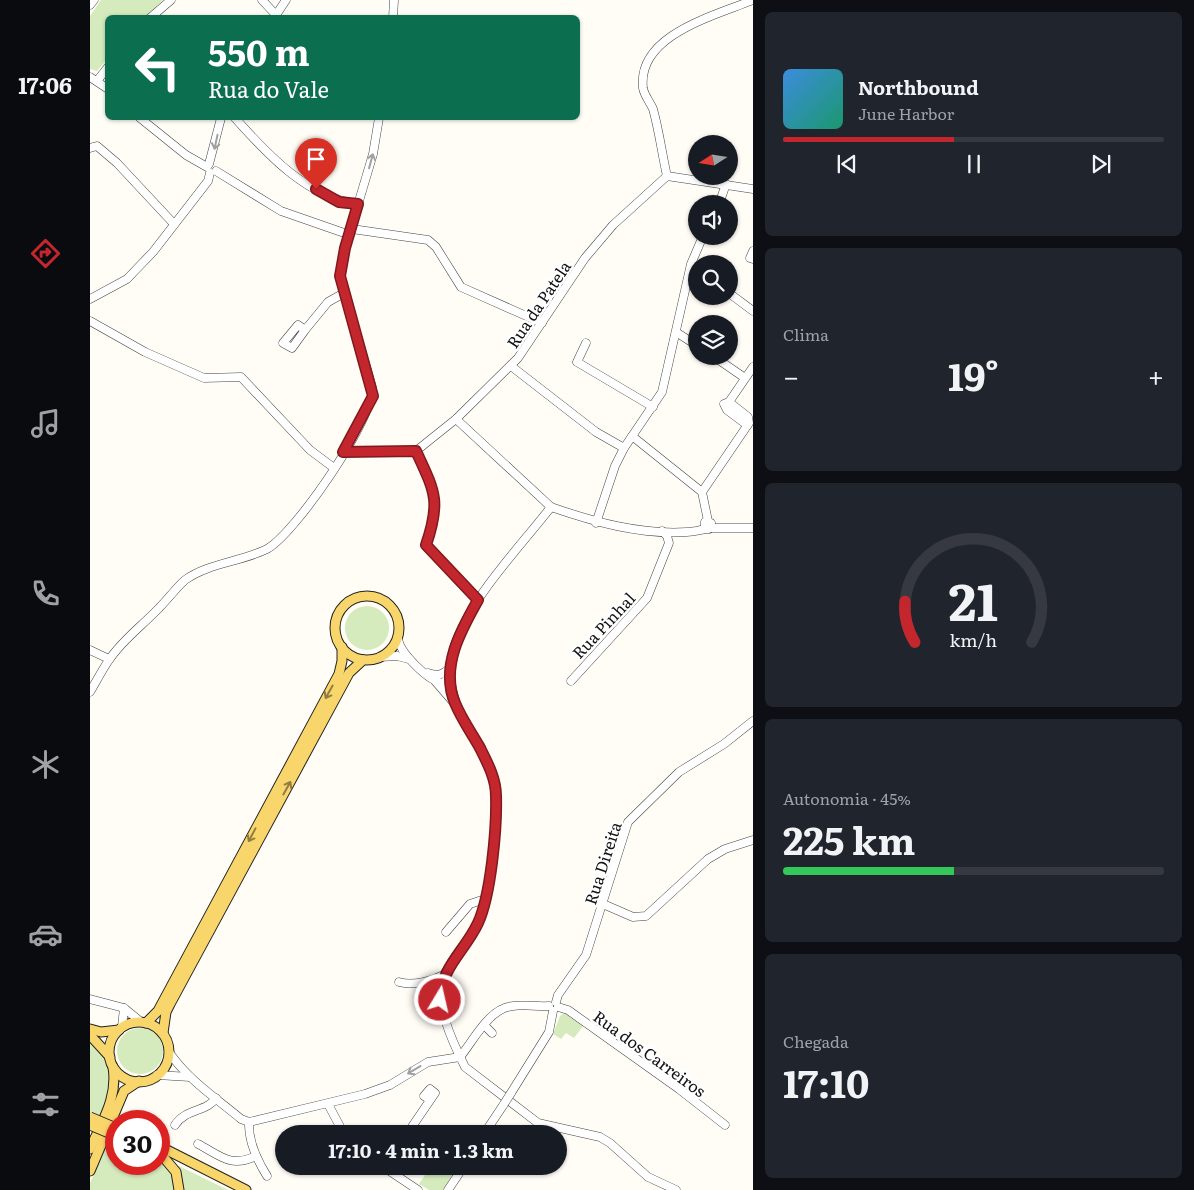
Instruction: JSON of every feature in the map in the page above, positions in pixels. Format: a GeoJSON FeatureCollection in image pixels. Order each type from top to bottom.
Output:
{"type":"FeatureCollection","features":[{"type":"Feature","properties":{"kind":"main road"},"geometry":{"type":"LineString","coordinates":[[90,1030],[101,1032],[144,1022],[158,1011],[339,674],[342,661],[342,647],[336,631],[339,615],[350,601],[359,598],[378,598],[393,610],[398,618],[398,638],[394,646],[380,657],[363,660],[349,673],[170,1003],[166,1012],[163,1034],[169,1052],[166,1065],[157,1075],[139,1081],[124,1091],[90,1172]]}},
{"type":"Feature","properties":{"kind":"main road"},"geometry":{"type":"LineString","coordinates":[[342,647],[348,653],[363,660]]}},
{"type":"Feature","properties":{"kind":"main road"},"geometry":{"type":"LineString","coordinates":[[144,1022],[163,1034]]}},
{"type":"Feature","properties":{"kind":"main road"},"geometry":{"type":"LineString","coordinates":[[90,1149],[114,1094],[116,1083],[111,1061],[110,1044],[121,1028]]}},
{"type":"Feature","properties":{"kind":"main road"},"geometry":{"type":"LineString","coordinates":[[90,1035],[120,1074],[139,1081]]}},
{"type":"Feature","properties":{"kind":"main road"},"geometry":{"type":"LineString","coordinates":[[90,1117],[105,1123]]}},
{"type":"Feature","properties":{"kind":"main road"},"geometry":{"type":"LineString","coordinates":[[90,1125],[105,1131]]}},
{"type":"Feature","properties":{"kind":"main road"},"geometry":{"type":"LineString","coordinates":[[170,1155],[246,1190]]}},
{"type":"Feature","properties":{"kind":"main road"},"geometry":{"type":"LineString","coordinates":[[170,1156],[237,1190]]}},
{"type":"Feature","properties":{"kind":"main road"},"geometry":{"type":"LineString","coordinates":[[170,1164],[176,1172],[179,1190]]}},
{"type":"Feature","properties":{"kind":"street"},"geometry":{"type":"LineString","coordinates":[[90,5],[94,0]]}},
{"type":"Feature","properties":{"kind":"street"},"geometry":{"type":"LineString","coordinates":[[154,15],[171,0]]}},
{"type":"Feature","properties":{"kind":"street"},"geometry":{"type":"LineString","coordinates":[[262,0],[274,15]]}},
{"type":"Feature","properties":{"kind":"street"},"geometry":{"type":"LineString","coordinates":[[276,15],[286,0]]}},
{"type":"Feature","properties":{"kind":"street"},"geometry":{"type":"LineString","coordinates":[[393,15],[394,0]]}},
{"type":"Feature","properties":{"kind":"street"},"geometry":{"type":"LineString","coordinates":[[688,179],[667,176],[652,108],[643,90],[643,70],[649,56],[659,44],[682,30],[753,0]]}},
{"type":"Feature","properties":{"kind":"street"},"geometry":{"type":"LineString","coordinates":[[105,70],[94,79],[105,88]]}},
{"type":"Feature","properties":{"kind":"street"},"geometry":{"type":"LineString","coordinates":[[142,120],[186,155],[281,211],[351,232],[428,240],[436,247],[461,287],[542,323]]}},
{"type":"Feature","properties":{"kind":"street"},"geometry":{"type":"LineString","coordinates":[[90,299],[127,279],[153,252],[208,181],[221,120]]}},
{"type":"Feature","properties":{"kind":"street"},"geometry":{"type":"LineString","coordinates":[[237,120],[263,149],[289,171],[329,198],[358,204]]}},
{"type":"Feature","properties":{"kind":"street"},"geometry":{"type":"LineString","coordinates":[[90,692],[110,659],[186,580],[207,569],[245,558],[279,540],[310,506],[334,468],[373,396],[340,276],[341,265],[373,154],[379,120]]}},
{"type":"Feature","properties":{"kind":"street"},"geometry":{"type":"LineString","coordinates":[[92,147],[117,163],[174,224]]}},
{"type":"Feature","properties":{"kind":"street","name":"Rua da Patela"},"geometry":{"type":"LineString","coordinates":[[416,451],[456,420],[511,366],[585,258],[613,224],[667,176]]}},
{"type":"Feature","properties":{"kind":"street"},"geometry":{"type":"LineString","coordinates":[[731,185],[753,189]]}},
{"type":"Feature","properties":{"kind":"street"},"geometry":{"type":"LineString","coordinates":[[753,251],[750,258],[753,259]]}},
{"type":"Feature","properties":{"kind":"street"},"geometry":{"type":"LineString","coordinates":[[596,523],[615,466],[624,448],[662,392],[688,288]]}},
{"type":"Feature","properties":{"kind":"street"},"geometry":{"type":"LineString","coordinates":[[305,330],[328,302],[344,293]]}},
{"type":"Feature","properties":{"kind":"street"},"geometry":{"type":"LineString","coordinates":[[738,300],[753,311]]}},
{"type":"Feature","properties":{"kind":"street"},"geometry":{"type":"LineString","coordinates":[[90,321],[145,352],[204,378],[241,377],[310,450],[334,468]]}},
{"type":"Feature","properties":{"kind":"street"},"geometry":{"type":"LineString","coordinates":[[676,332],[688,340]]}},
{"type":"Feature","properties":{"kind":"street"},"geometry":{"type":"LineString","coordinates":[[586,343],[577,362],[653,406]]}},
{"type":"Feature","properties":{"kind":"street"},"geometry":{"type":"LineString","coordinates":[[726,365],[745,378]]}},
{"type":"Feature","properties":{"kind":"street"},"geometry":{"type":"LineString","coordinates":[[511,366],[596,432],[624,448]]}},
{"type":"Feature","properties":{"kind":"street"},"geometry":{"type":"LineString","coordinates":[[702,492],[749,423],[748,417],[729,402],[753,367]]}},
{"type":"Feature","properties":{"kind":"street"},"geometry":{"type":"LineString","coordinates":[[456,420],[551,507],[596,523],[662,531],[687,532],[708,526],[753,528]]}},
{"type":"Feature","properties":{"kind":"street"},"geometry":{"type":"LineString","coordinates":[[632,436],[702,492],[708,526]]}},
{"type":"Feature","properties":{"kind":"street"},"geometry":{"type":"LineString","coordinates":[[343,452],[416,451],[433,487],[435,518],[426,545],[478,600]]}},
{"type":"Feature","properties":{"kind":"street"},"geometry":{"type":"LineString","coordinates":[[455,704],[452,692],[451,665],[459,634],[478,600],[551,507]]}},
{"type":"Feature","properties":{"kind":"street","name":"Rua Pinhal"},"geometry":{"type":"LineString","coordinates":[[571,681],[646,598],[669,543],[667,536],[662,531]]}},
{"type":"Feature","properties":{"kind":"street"},"geometry":{"type":"LineString","coordinates":[[398,638],[401,650],[429,675],[455,704],[486,759],[495,781],[496,808],[485,899],[477,925],[444,974],[440,1000],[465,1067],[538,1122],[600,1137],[610,1143],[648,1178],[676,1190]]}},
{"type":"Feature","properties":{"kind":"street"},"geometry":{"type":"LineString","coordinates":[[90,650],[110,659]]}},
{"type":"Feature","properties":{"kind":"street"},"geometry":{"type":"LineString","coordinates":[[380,657],[397,656],[409,659]]}},
{"type":"Feature","properties":{"kind":"street"},"geometry":{"type":"LineString","coordinates":[[429,675],[439,675],[446,672],[451,665]]}},
{"type":"Feature","properties":{"kind":"street","name":"Rua Direita"},"geometry":{"type":"LineString","coordinates":[[490,1125],[549,1032],[558,995],[586,955],[628,822],[679,772],[724,744],[753,721]]}},
{"type":"Feature","properties":{"kind":"street"},"geometry":{"type":"LineString","coordinates":[[603,904],[633,917],[646,916],[708,858],[725,849],[753,840]]}},
{"type":"Feature","properties":{"kind":"street"},"geometry":{"type":"LineString","coordinates":[[446,932],[470,904],[485,899]]}},
{"type":"Feature","properties":{"kind":"street"},"geometry":{"type":"LineString","coordinates":[[400,982],[406,984],[433,979],[444,974]]}},
{"type":"Feature","properties":{"kind":"street"},"geometry":{"type":"LineString","coordinates":[[90,999],[124,1008],[144,1022]]}},
{"type":"Feature","properties":{"kind":"street"},"geometry":{"type":"LineString","coordinates":[[169,1052],[178,1065],[192,1078],[242,1119],[249,1122],[328,1104],[390,1085],[428,1062],[460,1057],[484,1025],[500,1011],[512,1006],[554,1006]]}},
{"type":"Feature","properties":{"kind":"street","name":"Rua dos Carreiros"},"geometry":{"type":"LineString","coordinates":[[554,1006],[568,1010],[660,1075],[725,1126]]}},
{"type":"Feature","properties":{"kind":"street"},"geometry":{"type":"LineString","coordinates":[[121,1028],[124,1008]]}},
{"type":"Feature","properties":{"kind":"street"},"geometry":{"type":"LineString","coordinates":[[484,1025],[492,1033]]}},
{"type":"Feature","properties":{"kind":"street"},"geometry":{"type":"LineString","coordinates":[[157,1075],[183,1075],[192,1078]]}},
{"type":"Feature","properties":{"kind":"street"},"geometry":{"type":"LineString","coordinates":[[175,1125],[191,1110],[206,1106],[216,1098]]}},
{"type":"Feature","properties":{"kind":"street"},"geometry":{"type":"LineString","coordinates":[[412,1125],[430,1100]]}},
{"type":"Feature","properties":{"kind":"street"},"geometry":{"type":"LineString","coordinates":[[328,1104],[339,1125]]}},
{"type":"Feature","properties":{"kind":"street"},"geometry":{"type":"LineString","coordinates":[[249,1122],[256,1156],[267,1176]]}},
{"type":"Feature","properties":{"kind":"street"},"geometry":{"type":"LineString","coordinates":[[198,1144],[233,1162],[242,1163],[256,1156]]}},
{"type":"Feature","properties":{"kind":"street"},"geometry":{"type":"LineString","coordinates":[[395,1175],[418,1190]]}},
{"type":"Feature","properties":{"kind":"street"},"geometry":{"type":"LineString","coordinates":[[448,1190],[458,1175]]}},
{"type":"Feature","properties":{"kind":"green space"},"geometry":{"type":"Polygon","coordinates":[[[101,0],[163,0],[147,15],[105,15],[105,61],[97,71],[90,69],[90,16],[101,0]]]}},
{"type":"Feature","properties":{"kind":"green space"},"geometry":{"type":"Polygon","coordinates":[[[363,606],[371,606],[383,612],[389,628],[383,644],[371,650],[363,650],[351,644],[345,632],[345,624],[351,612],[363,606]]]}},
{"type":"Feature","properties":{"kind":"green space"},"geometry":{"type":"Polygon","coordinates":[[[564,1013],[584,1025],[574,1038],[566,1033],[561,1039],[553,1034],[560,1016],[564,1013]]]}},
{"type":"Feature","properties":{"kind":"green space"},"geometry":{"type":"Polygon","coordinates":[[[135,1028],[145,1028],[159,1038],[163,1051],[159,1064],[153,1070],[145,1074],[135,1074],[121,1064],[117,1056],[117,1046],[127,1032],[135,1028]]]}},
{"type":"Feature","properties":{"kind":"green space"},"geometry":{"type":"Polygon","coordinates":[[[90,1041],[104,1059],[108,1068],[108,1095],[101,1116],[90,1113],[90,1041]]]}},
{"type":"Feature","properties":{"kind":"green space"},"geometry":{"type":"Polygon","coordinates":[[[105,1148],[105,1175],[170,1175],[170,1171],[175,1190],[90,1190],[90,1183],[105,1148]]]}},
{"type":"Feature","properties":{"kind":"green space"},"geometry":{"type":"Polygon","coordinates":[[[175,1164],[228,1190],[183,1190],[182,1179],[175,1164]]]}},
{"type":"Feature","properties":{"kind":"green space"},"geometry":{"type":"Polygon","coordinates":[[[425,1175],[452,1175],[443,1190],[429,1190],[419,1184],[425,1175]]]}},
{"type":"Feature","properties":{"kind":"route"},"geometry":{"type":"LineString","coordinates":[[316,189],[339,202],[358,204],[345,248],[340,276],[373,396],[343,452],[416,451],[433,487],[435,518],[426,545],[478,600],[459,634],[454,650],[451,665],[452,692],[455,704],[486,759],[495,781],[496,808],[492,856],[481,915],[477,925],[444,974],[440,1000]]}}]}
